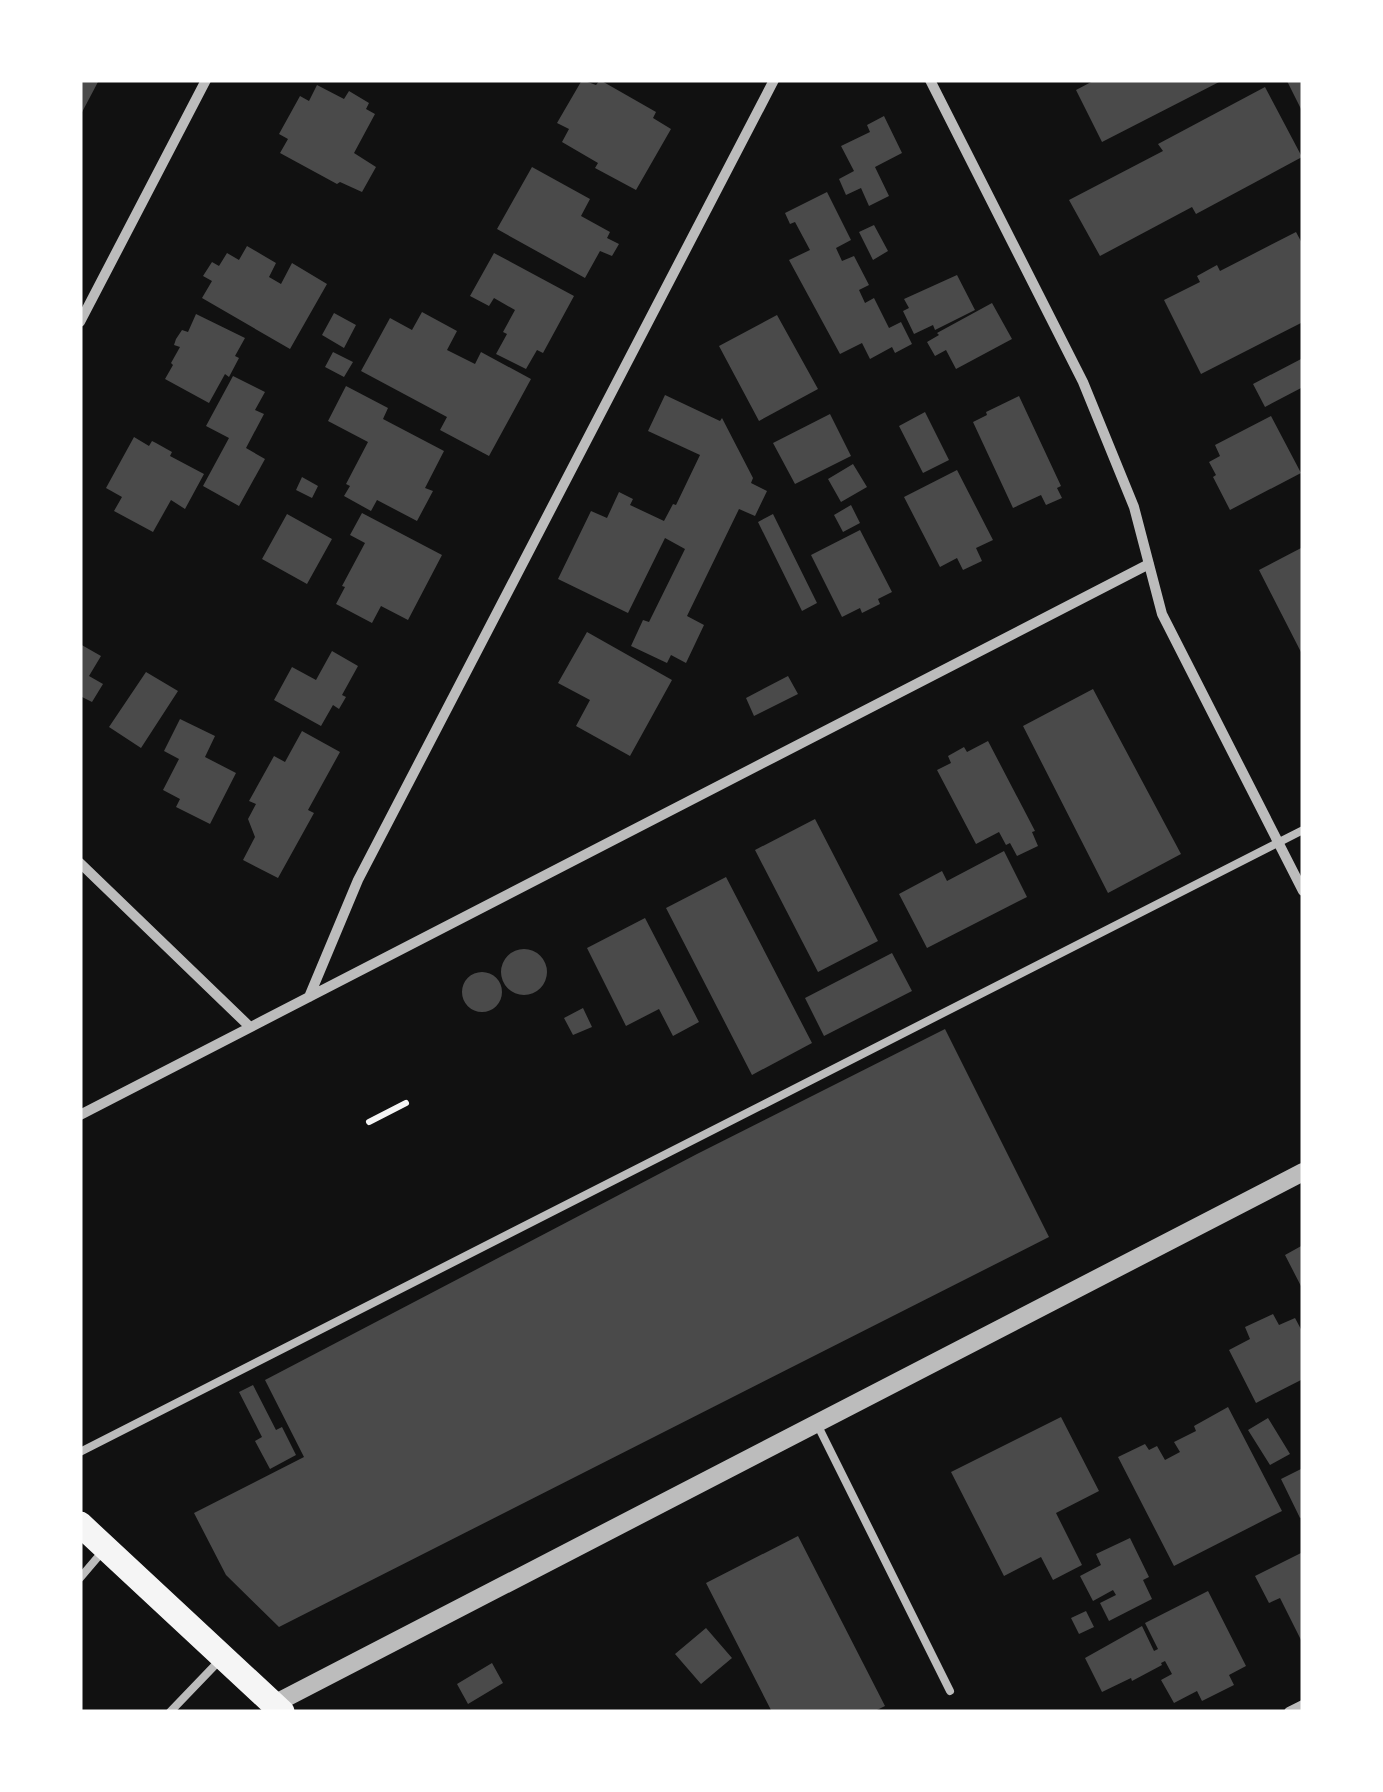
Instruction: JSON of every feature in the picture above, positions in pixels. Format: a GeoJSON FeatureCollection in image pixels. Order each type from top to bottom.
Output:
{"type":"FeatureCollection","features":[{"type":"Feature","properties":{"kind":"main road"},"geometry":{"type":"LineString","coordinates":[[80,1524],[275,1709]]}},
{"type":"Feature","properties":{"kind":"street"},"geometry":{"type":"LineString","coordinates":[[80,322],[206,80]]}},
{"type":"Feature","properties":{"kind":"street"},"geometry":{"type":"LineString","coordinates":[[309,997],[358,880],[774,80]]}},
{"type":"Feature","properties":{"kind":"street"},"geometry":{"type":"LineString","coordinates":[[930,80],[1083,382],[1128,491],[1162,614],[1303,892]]}},
{"type":"Feature","properties":{"kind":"street"},"geometry":{"type":"LineString","coordinates":[[80,1115],[1149,564]]}},
{"type":"Feature","properties":{"kind":"street"},"geometry":{"type":"LineString","coordinates":[[80,863],[250,1027]]}},
{"type":"Feature","properties":{"kind":"street"},"geometry":{"type":"LineString","coordinates":[[275,1709],[1303,1172]]}},
{"type":"Feature","properties":{"kind":"street"},"geometry":{"type":"LineString","coordinates":[[1289,1712],[1303,1705]]}},
{"type":"Feature","properties":{"kind":"lane"},"geometry":{"type":"LineString","coordinates":[[80,1452],[1303,830]]}},
{"type":"Feature","properties":{"kind":"lane"},"geometry":{"type":"LineString","coordinates":[[817,1424],[950,1690]]}},
{"type":"Feature","properties":{"kind":"lane"},"geometry":{"type":"LineString","coordinates":[[80,1578],[106,1548]]}},
{"type":"Feature","properties":{"kind":"lane"},"geometry":{"type":"LineString","coordinates":[[170,1712],[222,1657]]}},
{"type":"Feature","properties":{"kind":"path"},"geometry":{"type":"LineString","coordinates":[[370,1122],[406,1103]]}},
{"type":"Feature","properties":{"kind":"building"},"geometry":{"type":"Polygon","coordinates":[[[80,80],[99,80],[80,116],[80,80]]]}},
{"type":"Feature","properties":{"kind":"building"},"geometry":{"type":"Polygon","coordinates":[[[582,80],[596,85],[600,80],[656,112],[653,118],[671,129],[636,190],[595,168],[598,163],[562,142],[569,129],[557,123],[582,80]]]}},
{"type":"Feature","properties":{"kind":"building"},"geometry":{"type":"Polygon","coordinates":[[[1095,80],[1223,80],[1102,142],[1076,90],[1095,80]]]}},
{"type":"Feature","properties":{"kind":"building"},"geometry":{"type":"Polygon","coordinates":[[[1303,80],[1303,113],[1287,81],[1303,80]]]}},
{"type":"Feature","properties":{"kind":"building"},"geometry":{"type":"Polygon","coordinates":[[[317,85],[344,99],[349,91],[369,103],[366,109],[375,114],[354,153],[376,167],[362,192],[337,184],[280,153],[288,139],[279,134],[300,96],[309,101],[317,85]]]}},
{"type":"Feature","properties":{"kind":"building"},"geometry":{"type":"Polygon","coordinates":[[[1265,87],[1302,157],[1196,214],[1192,207],[1100,256],[1069,200],[1163,151],[1158,144],[1265,87]]]}},
{"type":"Feature","properties":{"kind":"building"},"geometry":{"type":"Polygon","coordinates":[[[884,116],[902,153],[875,167],[889,196],[869,206],[861,188],[846,195],[839,179],[854,171],[841,146],[870,132],[867,125],[884,116]]]}},
{"type":"Feature","properties":{"kind":"building"},"geometry":{"type":"Polygon","coordinates":[[[532,167],[590,199],[581,216],[610,232],[607,238],[619,244],[612,256],[600,251],[585,278],[497,229],[532,167]]]}},
{"type":"Feature","properties":{"kind":"building"},"geometry":{"type":"Polygon","coordinates":[[[827,192],[851,240],[836,248],[842,261],[854,256],[869,285],[859,290],[865,303],[874,298],[889,328],[901,322],[912,344],[895,353],[892,347],[870,359],[862,343],[840,354],[789,260],[810,250],[795,222],[790,224],[785,213],[827,192]]]}},
{"type":"Feature","properties":{"kind":"building"},"geometry":{"type":"Polygon","coordinates":[[[874,225],[888,251],[873,260],[859,232],[874,225]]]}},
{"type":"Feature","properties":{"kind":"building"},"geometry":{"type":"Polygon","coordinates":[[[1296,232],[1303,245],[1303,322],[1201,374],[1164,300],[1200,282],[1197,276],[1217,265],[1220,271],[1296,232]]]}},
{"type":"Feature","properties":{"kind":"building"},"geometry":{"type":"Polygon","coordinates":[[[247,246],[276,263],[269,277],[281,284],[292,263],[327,284],[290,349],[202,298],[212,281],[203,276],[212,262],[219,266],[227,253],[239,260],[247,246]]]}},
{"type":"Feature","properties":{"kind":"building"},"geometry":{"type":"Polygon","coordinates":[[[494,253],[574,296],[543,353],[537,350],[526,369],[496,354],[515,310],[494,298],[489,306],[470,296],[494,253]]]}},
{"type":"Feature","properties":{"kind":"building"},"geometry":{"type":"Polygon","coordinates":[[[957,275],[975,310],[935,330],[933,325],[914,334],[903,311],[909,308],[904,299],[957,275]]]}},
{"type":"Feature","properties":{"kind":"building"},"geometry":{"type":"Polygon","coordinates":[[[992,303],[1012,339],[956,369],[946,350],[935,356],[927,342],[992,303]]]}},
{"type":"Feature","properties":{"kind":"building"},"geometry":{"type":"Polygon","coordinates":[[[422,312],[457,331],[447,350],[475,364],[481,352],[531,379],[489,456],[440,430],[447,417],[361,371],[390,318],[412,330],[422,312]]]}},
{"type":"Feature","properties":{"kind":"building"},"geometry":{"type":"Polygon","coordinates":[[[334,313],[356,325],[344,348],[322,335],[334,313]]]}},
{"type":"Feature","properties":{"kind":"building"},"geometry":{"type":"Polygon","coordinates":[[[196,314],[245,338],[229,377],[225,374],[209,403],[165,379],[180,347],[174,345],[176,339],[182,330],[188,332],[196,314]]]}},
{"type":"Feature","properties":{"kind":"building"},"geometry":{"type":"Polygon","coordinates":[[[777,315],[818,389],[759,421],[719,346],[777,315]]]}},
{"type":"Feature","properties":{"kind":"building"},"geometry":{"type":"Polygon","coordinates":[[[333,352],[353,362],[344,377],[325,367],[333,352]]]}},
{"type":"Feature","properties":{"kind":"building"},"geometry":{"type":"Polygon","coordinates":[[[1303,358],[1303,387],[1265,407],[1253,384],[1303,358]]]}},
{"type":"Feature","properties":{"kind":"building"},"geometry":{"type":"Polygon","coordinates":[[[233,376],[265,392],[255,410],[264,414],[246,448],[265,459],[239,506],[203,486],[229,438],[206,426],[233,376]]]}},
{"type":"Feature","properties":{"kind":"building"},"geometry":{"type":"Polygon","coordinates":[[[346,386],[388,408],[383,419],[444,451],[425,488],[433,491],[417,521],[377,500],[371,511],[344,496],[350,486],[346,484],[368,442],[328,421],[346,386]]]}},
{"type":"Feature","properties":{"kind":"building"},"geometry":{"type":"Polygon","coordinates":[[[665,395],[720,421],[722,418],[753,478],[751,483],[767,491],[755,516],[739,509],[687,616],[704,625],[686,663],[671,655],[667,663],[631,646],[643,620],[649,622],[685,549],[665,538],[628,613],[558,579],[591,511],[607,518],[619,492],[633,499],[630,505],[664,521],[676,505],[700,455],[648,431],[665,395]]]}},
{"type":"Feature","properties":{"kind":"building"},"geometry":{"type":"Polygon","coordinates":[[[1019,396],[1061,486],[1057,488],[1062,498],[1046,505],[1041,495],[1013,508],[973,422],[1019,396]]]}},
{"type":"Feature","properties":{"kind":"building"},"geometry":{"type":"Polygon","coordinates":[[[925,412],[949,460],[923,473],[899,426],[925,412]]]}},
{"type":"Feature","properties":{"kind":"building"},"geometry":{"type":"Polygon","coordinates":[[[830,414],[851,456],[795,484],[773,443],[830,414]]]}},
{"type":"Feature","properties":{"kind":"building"},"geometry":{"type":"Polygon","coordinates":[[[1271,416],[1301,473],[1230,510],[1209,462],[1220,456],[1215,445],[1271,416]]]}},
{"type":"Feature","properties":{"kind":"building"},"geometry":{"type":"Polygon","coordinates":[[[134,437],[149,446],[152,441],[156,443],[172,452],[170,456],[204,474],[185,509],[171,500],[153,532],[114,511],[122,497],[106,488],[134,437]]]}},
{"type":"Feature","properties":{"kind":"building"},"geometry":{"type":"Polygon","coordinates":[[[853,464],[867,487],[841,502],[828,479],[853,464]]]}},
{"type":"Feature","properties":{"kind":"building"},"geometry":{"type":"Polygon","coordinates":[[[957,470],[993,540],[976,548],[982,561],[963,570],[957,558],[940,567],[904,497],[957,470]]]}},
{"type":"Feature","properties":{"kind":"building"},"geometry":{"type":"Polygon","coordinates":[[[302,477],[318,486],[312,498],[296,490],[302,477]]]}},
{"type":"Feature","properties":{"kind":"building"},"geometry":{"type":"Polygon","coordinates":[[[851,505],[860,523],[843,532],[834,515],[851,505]]]}},
{"type":"Feature","properties":{"kind":"building"},"geometry":{"type":"Polygon","coordinates":[[[362,513],[442,555],[408,620],[381,606],[372,623],[336,604],[365,543],[350,535],[362,513]]]}},
{"type":"Feature","properties":{"kind":"building"},"geometry":{"type":"Polygon","coordinates":[[[287,514],[332,539],[307,584],[262,559],[287,514]]]}},
{"type":"Feature","properties":{"kind":"building"},"geometry":{"type":"Polygon","coordinates":[[[773,514],[817,603],[802,611],[758,522],[773,514]]]}},
{"type":"Feature","properties":{"kind":"building"},"geometry":{"type":"Polygon","coordinates":[[[860,530],[892,592],[862,613],[860,608],[842,617],[811,555],[860,530]]]}},
{"type":"Feature","properties":{"kind":"building"},"geometry":{"type":"Polygon","coordinates":[[[1303,547],[1303,656],[1259,570],[1303,547]]]}},
{"type":"Feature","properties":{"kind":"building"},"geometry":{"type":"Polygon","coordinates":[[[587,632],[672,680],[630,756],[576,726],[590,700],[558,683],[587,632]]]}},
{"type":"Feature","properties":{"kind":"building"},"geometry":{"type":"Polygon","coordinates":[[[80,644],[101,656],[89,676],[103,684],[92,702],[80,696],[80,644]]]}},
{"type":"Feature","properties":{"kind":"building"},"geometry":{"type":"Polygon","coordinates":[[[332,651],[358,666],[339,709],[333,705],[321,726],[274,700],[292,667],[316,680],[332,651]]]}},
{"type":"Feature","properties":{"kind":"building"},"geometry":{"type":"Polygon","coordinates":[[[146,672],[178,691],[141,748],[109,727],[146,672]]]}},
{"type":"Feature","properties":{"kind":"building"},"geometry":{"type":"Polygon","coordinates":[[[788,676],[798,694],[754,716],[746,698],[788,676]]]}},
{"type":"Feature","properties":{"kind":"building"},"geometry":{"type":"Polygon","coordinates":[[[1093,689],[1181,854],[1108,893],[1023,726],[1093,689]]]}},
{"type":"Feature","properties":{"kind":"building"},"geometry":{"type":"Polygon","coordinates":[[[180,719],[215,736],[205,757],[236,773],[210,824],[176,807],[180,799],[163,790],[179,759],[164,751],[180,719]]]}},
{"type":"Feature","properties":{"kind":"building"},"geometry":{"type":"Polygon","coordinates":[[[302,731],[340,752],[308,810],[314,813],[278,878],[243,860],[255,837],[248,819],[256,804],[249,801],[274,756],[285,762],[302,731]]]}},
{"type":"Feature","properties":{"kind":"building"},"geometry":{"type":"Polygon","coordinates":[[[988,741],[1035,831],[1032,832],[1038,846],[1017,856],[999,832],[976,844],[937,770],[951,763],[948,756],[988,741]]]}},
{"type":"Feature","properties":{"kind":"building"},"geometry":{"type":"Polygon","coordinates":[[[815,819],[878,941],[818,972],[755,850],[815,819]]]}},
{"type":"Feature","properties":{"kind":"building"},"geometry":{"type":"Polygon","coordinates":[[[1004,851],[1027,897],[927,948],[899,894],[942,871],[947,881],[1004,851]]]}},
{"type":"Feature","properties":{"kind":"building"},"geometry":{"type":"Polygon","coordinates":[[[726,877],[812,1043],[752,1075],[666,908],[726,877]]]}},
{"type":"Feature","properties":{"kind":"building"},"geometry":{"type":"Polygon","coordinates":[[[645,918],[699,1022],[673,1036],[659,1009],[626,1026],[587,948],[645,918]]]}},
{"type":"Feature","properties":{"kind":"building"},"geometry":{"type":"Polygon","coordinates":[[[524,949],[541,955],[547,972],[541,989],[524,995],[507,989],[501,972],[507,955],[524,949]]]}},
{"type":"Feature","properties":{"kind":"building"},"geometry":{"type":"Polygon","coordinates":[[[892,953],[912,991],[824,1036],[805,998],[892,953]]]}},
{"type":"Feature","properties":{"kind":"building"},"geometry":{"type":"Polygon","coordinates":[[[482,972],[496,978],[502,992],[496,1006],[482,1012],[468,1006],[462,992],[468,978],[482,972]]]}},
{"type":"Feature","properties":{"kind":"building"},"geometry":{"type":"Polygon","coordinates":[[[583,1008],[592,1027],[573,1035],[564,1018],[583,1008]]]}},
{"type":"Feature","properties":{"kind":"building"},"geometry":{"type":"Polygon","coordinates":[[[945,1029],[1049,1237],[279,1627],[226,1575],[194,1513],[304,1457],[265,1380],[945,1029]]]}},
{"type":"Feature","properties":{"kind":"building"},"geometry":{"type":"Polygon","coordinates":[[[1303,1245],[1303,1290],[1285,1255],[1303,1245]]]}},
{"type":"Feature","properties":{"kind":"building"},"geometry":{"type":"Polygon","coordinates":[[[1273,1314],[1279,1325],[1295,1318],[1303,1333],[1303,1379],[1256,1403],[1229,1350],[1250,1339],[1245,1327],[1273,1314]]]}},
{"type":"Feature","properties":{"kind":"building"},"geometry":{"type":"Polygon","coordinates":[[[253,1385],[276,1430],[282,1427],[296,1455],[270,1469],[255,1441],[262,1437],[239,1392],[253,1385]]]}},
{"type":"Feature","properties":{"kind":"building"},"geometry":{"type":"Polygon","coordinates":[[[1228,1407],[1282,1511],[1174,1566],[1118,1457],[1145,1444],[1149,1450],[1157,1446],[1165,1460],[1180,1452],[1174,1442],[1228,1407]]]}},
{"type":"Feature","properties":{"kind":"building"},"geometry":{"type":"Polygon","coordinates":[[[1061,1417],[1099,1491],[1056,1513],[1082,1565],[1053,1580],[1041,1557],[1004,1576],[951,1472],[1061,1417]]]}},
{"type":"Feature","properties":{"kind":"building"},"geometry":{"type":"Polygon","coordinates":[[[1268,1418],[1290,1454],[1270,1465],[1248,1430],[1268,1418]]]}},
{"type":"Feature","properties":{"kind":"building"},"geometry":{"type":"Polygon","coordinates":[[[1303,1468],[1303,1517],[1300,1518],[1281,1479],[1303,1468]]]}},
{"type":"Feature","properties":{"kind":"building"},"geometry":{"type":"Polygon","coordinates":[[[798,1536],[885,1706],[873,1712],[772,1712],[706,1583],[798,1536]]]}},
{"type":"Feature","properties":{"kind":"building"},"geometry":{"type":"Polygon","coordinates":[[[1130,1538],[1149,1577],[1143,1580],[1152,1599],[1109,1621],[1100,1603],[1116,1595],[1113,1590],[1093,1601],[1080,1576],[1101,1565],[1096,1554],[1130,1538]]]}},
{"type":"Feature","properties":{"kind":"building"},"geometry":{"type":"Polygon","coordinates":[[[1303,1552],[1303,1644],[1280,1598],[1269,1603],[1255,1576],[1303,1552]]]}},
{"type":"Feature","properties":{"kind":"building"},"geometry":{"type":"Polygon","coordinates":[[[1208,1591],[1246,1666],[1229,1675],[1234,1685],[1202,1701],[1197,1691],[1174,1703],[1161,1680],[1172,1674],[1165,1661],[1132,1681],[1131,1678],[1102,1692],[1085,1658],[1142,1626],[1154,1651],[1158,1649],[1145,1623],[1208,1591]]]}},
{"type":"Feature","properties":{"kind":"building"},"geometry":{"type":"Polygon","coordinates":[[[1086,1611],[1094,1627],[1079,1634],[1071,1618],[1086,1611]]]}},
{"type":"Feature","properties":{"kind":"building"},"geometry":{"type":"Polygon","coordinates":[[[706,1628],[732,1658],[701,1684],[675,1654],[706,1628]]]}},
{"type":"Feature","properties":{"kind":"building"},"geometry":{"type":"Polygon","coordinates":[[[492,1663],[503,1683],[468,1704],[457,1684],[492,1663]]]}}]}
